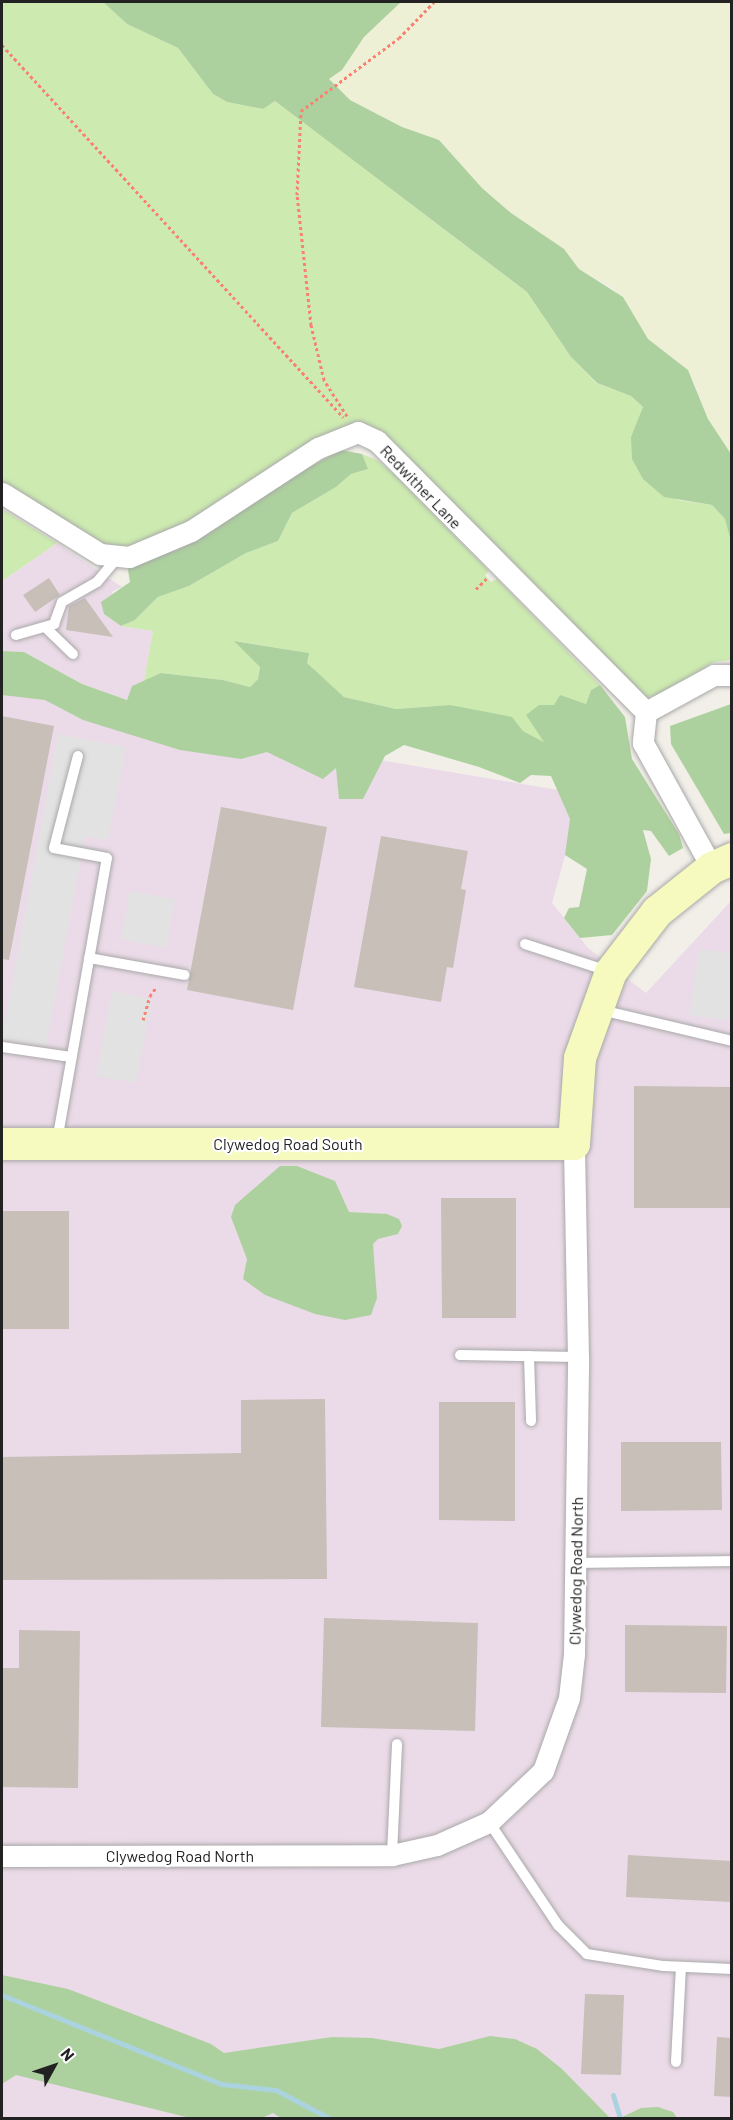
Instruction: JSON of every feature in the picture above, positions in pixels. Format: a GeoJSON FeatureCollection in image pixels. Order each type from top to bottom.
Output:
{"type":"FeatureCollection","features":[{"type":"Feature","properties":{"kind":"street"},"geometry":{"type":"LineString","coordinates":[[2,493],[100,554],[129,557],[191,531],[318,448],[358,432]]}},
{"type":"Feature","properties":{"kind":"street","name":"Redwither Lane"},"geometry":{"type":"LineString","coordinates":[[358,432],[377,441],[646,712]]}},
{"type":"Feature","properties":{"kind":"street"},"geometry":{"type":"LineString","coordinates":[[722,864],[643,743],[646,712],[714,675],[732,675]]}},
{"type":"Feature","properties":{"kind":"street","name":"Clywedog Road North"},"geometry":{"type":"LineString","coordinates":[[2,1856],[392,1855],[437,1845],[489,1822],[543,1772],[561,1726],[574,1654],[578,1357],[574,1144],[580,1058],[595,1009],[611,972],[657,912],[722,864]]}},
{"type":"Feature","properties":{"kind":"street","name":"Clywedog Road South"},"geometry":{"type":"LineString","coordinates":[[2,1144],[574,1144]]}},
{"type":"Feature","properties":{"kind":"lane"},"geometry":{"type":"LineString","coordinates":[[16,635],[47,629],[58,618],[62,602],[97,582],[120,556]]}},
{"type":"Feature","properties":{"kind":"lane"},"geometry":{"type":"LineString","coordinates":[[47,629],[73,654]]}},
{"type":"Feature","properties":{"kind":"lane"},"geometry":{"type":"LineString","coordinates":[[56,1144],[107,858],[54,848],[78,756]]}},
{"type":"Feature","properties":{"kind":"lane"},"geometry":{"type":"LineString","coordinates":[[525,944],[611,972]]}},
{"type":"Feature","properties":{"kind":"lane"},"geometry":{"type":"LineString","coordinates":[[89,958],[184,975]]}},
{"type":"Feature","properties":{"kind":"lane"},"geometry":{"type":"LineString","coordinates":[[595,1009],[732,1041]]}},
{"type":"Feature","properties":{"kind":"lane"},"geometry":{"type":"LineString","coordinates":[[2,1047],[72,1057]]}},
{"type":"Feature","properties":{"kind":"lane"},"geometry":{"type":"LineString","coordinates":[[460,1355],[578,1357]]}},
{"type":"Feature","properties":{"kind":"lane"},"geometry":{"type":"LineString","coordinates":[[529,1356],[531,1421]]}},
{"type":"Feature","properties":{"kind":"lane"},"geometry":{"type":"LineString","coordinates":[[577,1563],[732,1561]]}},
{"type":"Feature","properties":{"kind":"lane"},"geometry":{"type":"LineString","coordinates":[[392,1855],[397,1744]]}},
{"type":"Feature","properties":{"kind":"lane"},"geometry":{"type":"LineString","coordinates":[[489,1822],[558,1925],[587,1954],[681,1967],[732,1969]]}},
{"type":"Feature","properties":{"kind":"lane"},"geometry":{"type":"LineString","coordinates":[[676,2062],[681,1967]]}},
{"type":"Feature","properties":{"kind":"path"},"geometry":{"type":"LineString","coordinates":[[358,432],[324,380],[311,325],[297,195],[301,111],[399,38],[434,2]]}},
{"type":"Feature","properties":{"kind":"path"},"geometry":{"type":"LineString","coordinates":[[2,45],[358,432]]}},
{"type":"Feature","properties":{"kind":"path"},"geometry":{"type":"LineString","coordinates":[[143,1020],[150,996],[167,972]]}},
{"type":"Feature","properties":{"kind":"shaded area"},"geometry":{"type":"Polygon","coordinates":[[[57,543],[122,587],[113,591],[104,614],[121,626],[153,631],[144,681],[132,686],[127,700],[82,684],[24,652],[2,651],[2,581],[57,543]]]}},
{"type":"Feature","properties":{"kind":"shaded area"},"geometry":{"type":"Polygon","coordinates":[[[2,677],[213,732],[582,794],[552,903],[588,948],[646,993],[731,901],[731,2118],[2,2118],[2,677]]]}},
{"type":"Feature","properties":{"kind":"shaded area"},"geometry":{"type":"Polygon","coordinates":[[[58,734],[126,747],[108,840],[85,836],[46,1047],[2,1039],[58,734]]]}},
{"type":"Feature","properties":{"kind":"shaded area"},"geometry":{"type":"Polygon","coordinates":[[[130,891],[175,899],[166,948],[121,939],[130,891]]]}},
{"type":"Feature","properties":{"kind":"shaded area"},"geometry":{"type":"Polygon","coordinates":[[[699,949],[731,953],[731,1021],[689,1015],[699,949]]]}},
{"type":"Feature","properties":{"kind":"shaded area"},"geometry":{"type":"Polygon","coordinates":[[[112,991],[152,999],[136,1083],[96,1076],[112,991]]]}},
{"type":"Feature","properties":{"kind":"green space"},"geometry":{"type":"Polygon","coordinates":[[[2,2],[103,2],[127,24],[178,48],[213,94],[227,102],[262,109],[275,101],[527,292],[571,357],[596,383],[631,396],[643,407],[639,419],[677,500],[712,505],[725,519],[732,541],[731,660],[714,662],[660,696],[644,697],[362,428],[189,524],[125,551],[92,542],[2,485],[2,2]]]}},
{"type":"Feature","properties":{"kind":"green space"},"geometry":{"type":"Polygon","coordinates":[[[103,2],[401,2],[364,37],[342,70],[329,79],[350,100],[402,127],[439,140],[482,188],[511,213],[564,249],[579,269],[623,297],[648,339],[688,370],[708,419],[731,454],[731,541],[725,519],[712,505],[664,497],[643,479],[632,459],[631,437],[643,407],[631,396],[597,383],[571,357],[527,292],[275,101],[263,109],[227,102],[213,94],[178,48],[127,24],[103,2]]]}},
{"type":"Feature","properties":{"kind":"green space"},"geometry":{"type":"Polygon","coordinates":[[[401,2],[731,2],[731,454],[708,419],[694,381],[679,362],[648,339],[614,289],[579,269],[564,249],[511,213],[482,188],[439,140],[402,127],[350,100],[329,79],[342,70],[364,37],[401,2]]]}},
{"type":"Feature","properties":{"kind":"green space"},"geometry":{"type":"Polygon","coordinates":[[[341,450],[362,454],[368,469],[351,474],[336,487],[292,513],[278,541],[246,553],[189,586],[158,597],[135,620],[121,626],[104,614],[101,602],[130,582],[127,564],[341,450]]]}},
{"type":"Feature","properties":{"kind":"green space"},"geometry":{"type":"Polygon","coordinates":[[[362,454],[377,460],[394,474],[489,571],[485,575],[491,582],[497,579],[600,685],[591,690],[586,704],[554,706],[526,715],[546,743],[523,731],[450,705],[396,709],[344,697],[306,663],[308,653],[236,641],[260,667],[258,679],[250,687],[223,680],[162,673],[144,681],[153,631],[121,626],[135,620],[158,597],[189,586],[246,553],[278,541],[292,513],[336,487],[351,474],[367,469],[362,454]]]}},
{"type":"Feature","properties":{"kind":"green space"},"geometry":{"type":"Polygon","coordinates":[[[2,509],[57,543],[2,581],[2,509]]]}},
{"type":"Feature","properties":{"kind":"green space"},"geometry":{"type":"Polygon","coordinates":[[[234,641],[309,653],[307,663],[344,697],[396,709],[450,705],[512,717],[523,731],[544,742],[526,715],[539,705],[554,705],[560,695],[586,704],[591,690],[600,685],[625,717],[632,759],[679,834],[683,848],[669,856],[651,831],[643,830],[651,859],[647,891],[612,935],[580,938],[564,918],[569,908],[579,907],[587,869],[565,855],[570,819],[551,776],[531,775],[520,783],[479,767],[404,745],[385,756],[363,799],[339,799],[336,768],[323,779],[267,752],[241,759],[180,750],[83,720],[45,700],[2,695],[2,651],[24,652],[82,684],[127,700],[132,686],[161,673],[223,680],[250,687],[258,679],[260,667],[234,641]]]}},
{"type":"Feature","properties":{"kind":"green space"},"geometry":{"type":"Polygon","coordinates":[[[731,704],[731,833],[724,834],[671,744],[670,726],[731,704]]]}},
{"type":"Feature","properties":{"kind":"green space"},"geometry":{"type":"Polygon","coordinates":[[[280,1166],[297,1166],[335,1181],[349,1212],[387,1214],[399,1219],[402,1226],[398,1234],[378,1239],[373,1244],[377,1298],[371,1315],[345,1320],[315,1314],[265,1295],[243,1279],[247,1259],[231,1217],[235,1205],[280,1166]]]}},
{"type":"Feature","properties":{"kind":"green space"},"geometry":{"type":"Polygon","coordinates":[[[2,1975],[68,1989],[211,2044],[224,2053],[332,2037],[372,2038],[439,2049],[490,2036],[515,2039],[537,2049],[562,2069],[610,2118],[281,2118],[273,2113],[262,2118],[190,2118],[16,2075],[2,2084],[2,1975]]]}},
{"type":"Feature","properties":{"kind":"green space"},"geometry":{"type":"Polygon","coordinates":[[[658,2107],[673,2112],[677,2118],[620,2118],[641,2108],[658,2107]]]}},
{"type":"Feature","properties":{"kind":"building"},"geometry":{"type":"Polygon","coordinates":[[[49,578],[60,595],[35,612],[23,595],[49,578]]]}},
{"type":"Feature","properties":{"kind":"building"},"geometry":{"type":"Polygon","coordinates":[[[85,598],[113,637],[66,630],[69,606],[85,598]]]}},
{"type":"Feature","properties":{"kind":"building"},"geometry":{"type":"Polygon","coordinates":[[[2,716],[54,726],[9,960],[2,959],[2,716]]]}},
{"type":"Feature","properties":{"kind":"building"},"geometry":{"type":"Polygon","coordinates":[[[221,807],[327,827],[293,1010],[187,990],[221,807]]]}},
{"type":"Feature","properties":{"kind":"building"},"geometry":{"type":"Polygon","coordinates":[[[381,836],[468,851],[461,889],[466,890],[453,968],[447,967],[441,1002],[354,987],[381,836]]]}},
{"type":"Feature","properties":{"kind":"building"},"geometry":{"type":"Polygon","coordinates":[[[634,1086],[732,1087],[732,1208],[634,1208],[634,1086]]]}},
{"type":"Feature","properties":{"kind":"building"},"geometry":{"type":"Polygon","coordinates":[[[441,1198],[516,1198],[516,1318],[442,1318],[441,1198]]]}},
{"type":"Feature","properties":{"kind":"building"},"geometry":{"type":"Polygon","coordinates":[[[2,1211],[69,1211],[69,1329],[2,1329],[2,1211]]]}},
{"type":"Feature","properties":{"kind":"building"},"geometry":{"type":"Polygon","coordinates":[[[325,1399],[327,1579],[2,1580],[2,1457],[241,1453],[241,1400],[325,1399]]]}},
{"type":"Feature","properties":{"kind":"building"},"geometry":{"type":"Polygon","coordinates":[[[439,1402],[515,1402],[515,1521],[439,1520],[439,1402]]]}},
{"type":"Feature","properties":{"kind":"building"},"geometry":{"type":"Polygon","coordinates":[[[621,1442],[721,1442],[722,1510],[621,1511],[621,1442]]]}},
{"type":"Feature","properties":{"kind":"building"},"geometry":{"type":"Polygon","coordinates":[[[324,1618],[478,1623],[475,1731],[321,1727],[324,1618]]]}},
{"type":"Feature","properties":{"kind":"building"},"geometry":{"type":"Polygon","coordinates":[[[625,1625],[727,1626],[726,1693],[625,1692],[625,1625]]]}},
{"type":"Feature","properties":{"kind":"building"},"geometry":{"type":"Polygon","coordinates":[[[19,1630],[80,1631],[78,1788],[2,1787],[2,1668],[19,1668],[19,1630]]]}},
{"type":"Feature","properties":{"kind":"building"},"geometry":{"type":"Polygon","coordinates":[[[628,1855],[732,1861],[732,1902],[626,1897],[628,1855]]]}},
{"type":"Feature","properties":{"kind":"building"},"geometry":{"type":"Polygon","coordinates":[[[585,1994],[624,1995],[621,2075],[581,2074],[585,1994]]]}},
{"type":"Feature","properties":{"kind":"building"},"geometry":{"type":"Polygon","coordinates":[[[717,2037],[732,2038],[732,2097],[714,2096],[717,2037]]]}},
{"type":"Feature","properties":{"kind":"waterway"},"geometry":{"type":"LineString","coordinates":[[2,1995],[221,2084],[276,2090],[329,2118]]}},
{"type":"Feature","properties":{"kind":"waterway"},"geometry":{"type":"LineString","coordinates":[[613,2095],[620,2118]]}}]}
